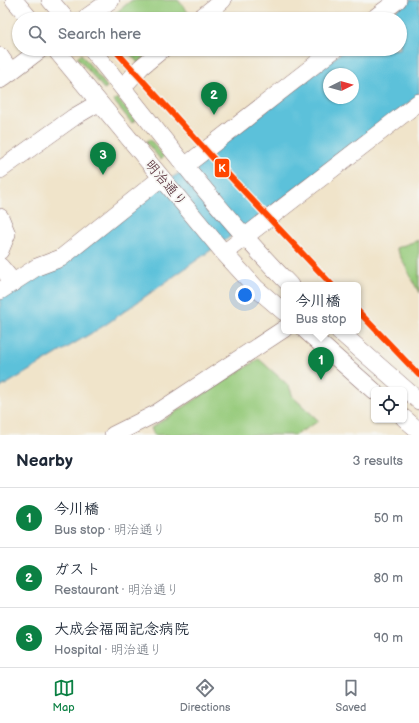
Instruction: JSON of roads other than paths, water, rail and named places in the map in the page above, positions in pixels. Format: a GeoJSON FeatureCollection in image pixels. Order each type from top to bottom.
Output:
{"type":"FeatureCollection","features":[{"type":"Feature","properties":{"kind":"street"},"geometry":{"type":"LineString","coordinates":[[14,0],[24,12]]}},
{"type":"Feature","properties":{"kind":"street"},"geometry":{"type":"LineString","coordinates":[[50,0],[60,12]]}},
{"type":"Feature","properties":{"kind":"street"},"geometry":{"type":"LineString","coordinates":[[94,12],[111,0]]}},
{"type":"Feature","properties":{"kind":"street"},"geometry":{"type":"LineString","coordinates":[[208,12],[223,0]]}},
{"type":"Feature","properties":{"kind":"street"},"geometry":{"type":"LineString","coordinates":[[383,12],[398,0]]}},
{"type":"Feature","properties":{"kind":"street"},"geometry":{"type":"LineString","coordinates":[[0,56],[5,76],[32,56]]}},
{"type":"Feature","properties":{"kind":"street","name":"明治通り"},"geometry":{"type":"LineString","coordinates":[[61,56],[98,103],[224,253],[256,288],[281,309]]}},
{"type":"Feature","properties":{"kind":"street","name":"明治通り"},"geometry":{"type":"LineString","coordinates":[[97,56],[259,253],[287,282]]}},
{"type":"Feature","properties":{"kind":"street"},"geometry":{"type":"LineString","coordinates":[[123,88],[141,67],[154,56]]}},
{"type":"Feature","properties":{"kind":"street"},"geometry":{"type":"LineString","coordinates":[[186,166],[326,56]]}},
{"type":"Feature","properties":{"kind":"street"},"geometry":{"type":"LineString","coordinates":[[224,253],[243,234],[419,102]]}},
{"type":"Feature","properties":{"kind":"street"},"geometry":{"type":"LineString","coordinates":[[0,170],[74,117],[98,103]]}},
{"type":"Feature","properties":{"kind":"street"},"geometry":{"type":"LineString","coordinates":[[0,266],[7,287],[37,268],[61,258],[161,178]]}},
{"type":"Feature","properties":{"kind":"street"},"geometry":{"type":"LineString","coordinates":[[0,217],[7,234],[0,251]]}},
{"type":"Feature","properties":{"kind":"street"},"geometry":{"type":"LineString","coordinates":[[113,435],[155,414],[281,331]]}},
{"type":"Feature","properties":{"kind":"street"},"geometry":{"type":"LineString","coordinates":[[309,334],[371,388]]}},
{"type":"Feature","properties":{"kind":"street"},"geometry":{"type":"LineString","coordinates":[[342,334],[419,401]]}},
{"type":"Feature","properties":{"kind":"street"},"geometry":{"type":"LineString","coordinates":[[407,421],[419,431]]}},
{"type":"Feature","properties":{"kind":"water"},"geometry":{"type":"Polygon","coordinates":[[[409,0],[419,0],[419,95],[262,214],[105,325],[0,388],[0,297],[156,188],[211,153],[337,56],[407,56],[407,12],[394,12],[409,0]]]}},
{"type":"Feature","properties":{"kind":"place","name":"ガスト"},"geometry":{"type":"Point","coordinates":[214,115]}},
{"type":"Feature","properties":{"kind":"place","name":"大成会福岡記念病院"},"geometry":{"type":"Point","coordinates":[103,175]}},
{"type":"Feature","properties":{"kind":"place","name":"今川橋"},"geometry":{"type":"Point","coordinates":[321,380]}}]}
